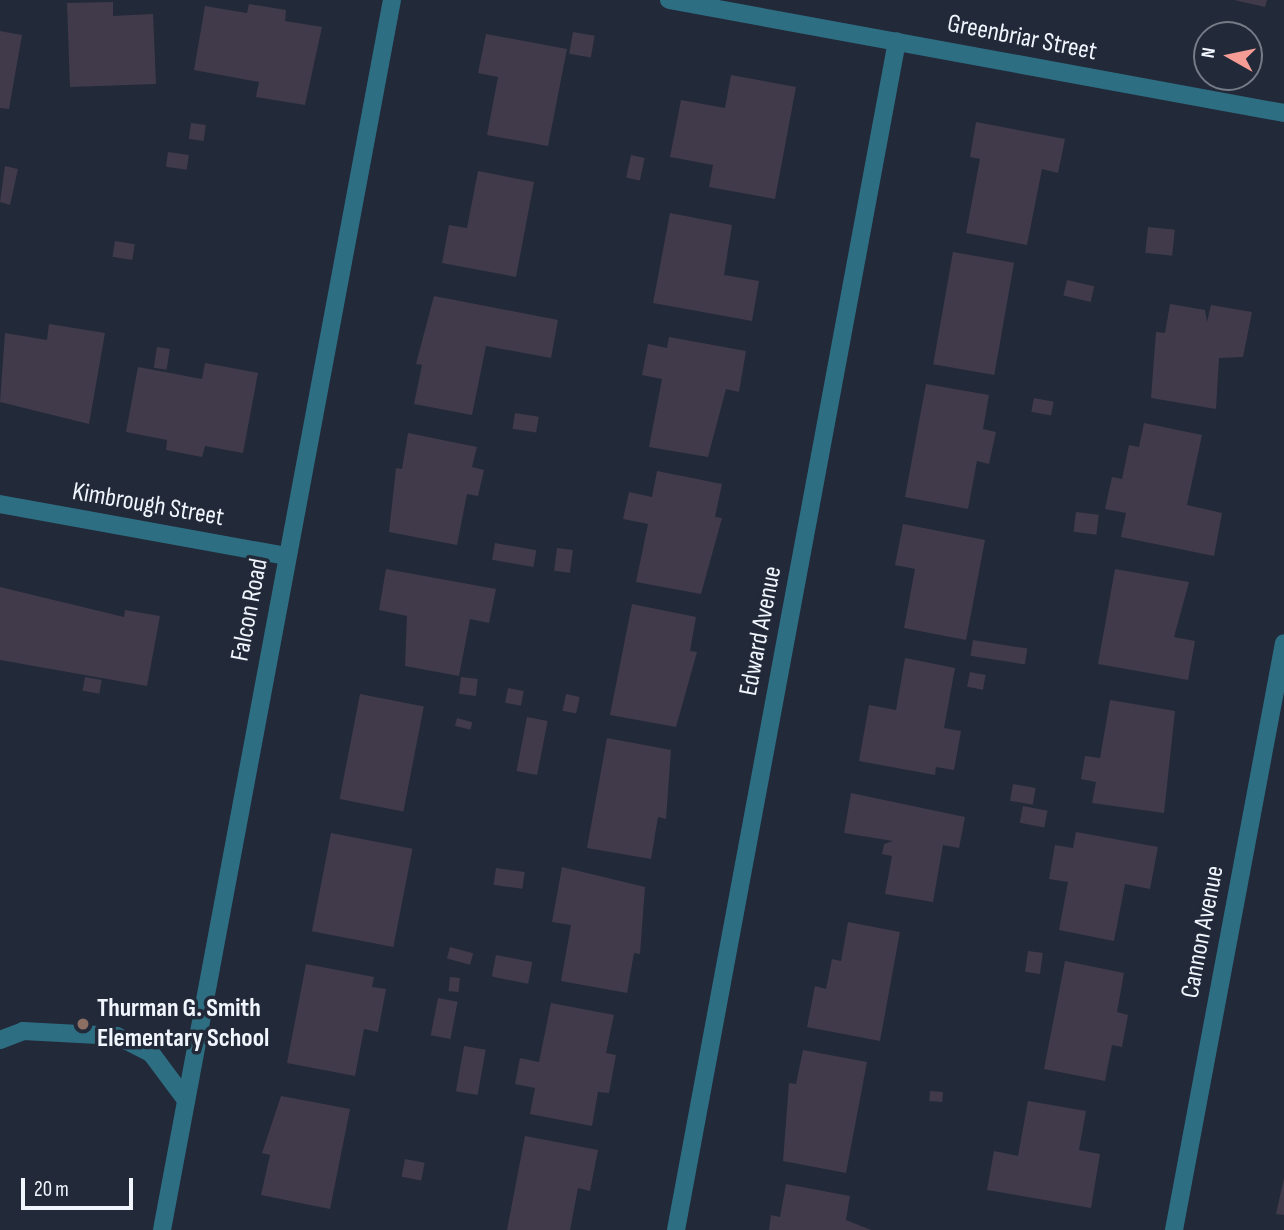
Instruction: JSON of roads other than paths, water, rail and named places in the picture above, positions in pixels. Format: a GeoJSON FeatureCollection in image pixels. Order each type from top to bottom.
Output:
{"type":"FeatureCollection","features":[{"type":"Feature","properties":{"kind":"street","name":"Falcon Road"},"geometry":{"type":"LineString","coordinates":[[162,1230],[392,0]]}},
{"type":"Feature","properties":{"kind":"street","name":"Greenbriar Street"},"geometry":{"type":"LineString","coordinates":[[668,0],[1284,113]]}},
{"type":"Feature","properties":{"kind":"street","name":"Edward Avenue"},"geometry":{"type":"LineString","coordinates":[[676,1230],[897,41]]}},
{"type":"Feature","properties":{"kind":"street","name":"Kimbrough Street"},"geometry":{"type":"LineString","coordinates":[[0,505],[286,556]]}},
{"type":"Feature","properties":{"kind":"street","name":"Cannon Avenue"},"geometry":{"type":"LineString","coordinates":[[1174,1230],[1284,643]]}},
{"type":"Feature","properties":{"kind":"street"},"geometry":{"type":"LineString","coordinates":[[0,1040],[23,1031],[117,1036],[151,1053],[186,1100]]}},
{"type":"Feature","properties":{"kind":"place","name":"Thurman G. Smith Elementary School"},"geometry":{"type":"Point","coordinates":[83,1024]}}]}
